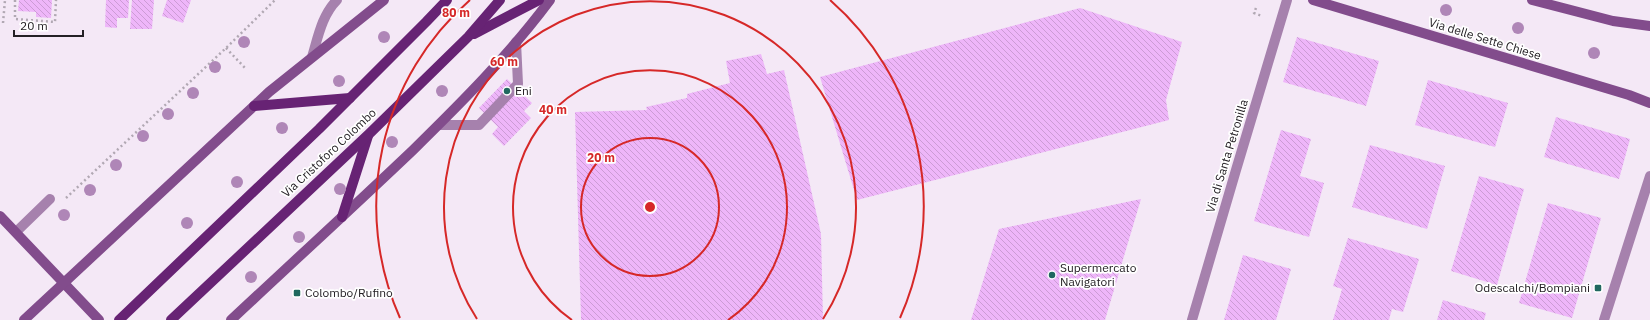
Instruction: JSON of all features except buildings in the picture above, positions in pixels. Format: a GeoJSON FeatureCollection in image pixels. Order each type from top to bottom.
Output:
{"type":"FeatureCollection","features":[{"type":"Feature","properties":{"kind":"main road"},"geometry":{"type":"LineString","coordinates":[[24,320],[254,106],[312,57],[384,0]]}},
{"type":"Feature","properties":{"kind":"main road","name":"Via Cristoforo Colombo"},"geometry":{"type":"LineString","coordinates":[[119,320],[350,98],[447,0]]}},
{"type":"Feature","properties":{"kind":"main road","name":"Via Cristoforo Colombo"},"geometry":{"type":"LineString","coordinates":[[171,320],[369,134],[468,37],[500,0]]}},
{"type":"Feature","properties":{"kind":"main road"},"geometry":{"type":"LineString","coordinates":[[468,37],[539,0]]}},
{"type":"Feature","properties":{"kind":"main road"},"geometry":{"type":"LineString","coordinates":[[232,320],[439,125],[483,80],[550,0]]}},
{"type":"Feature","properties":{"kind":"main road","name":"Via delle Sette Chiese"},"geometry":{"type":"LineString","coordinates":[[1313,0],[1629,95],[1650,103]]}},
{"type":"Feature","properties":{"kind":"main road"},"geometry":{"type":"LineString","coordinates":[[1532,0],[1613,21],[1650,26]]}},
{"type":"Feature","properties":{"kind":"main road"},"geometry":{"type":"LineString","coordinates":[[254,106],[350,98]]}},
{"type":"Feature","properties":{"kind":"main road"},"geometry":{"type":"LineString","coordinates":[[342,217],[369,134]]}},
{"type":"Feature","properties":{"kind":"main road"},"geometry":{"type":"LineString","coordinates":[[0,216],[99,320]]}},
{"type":"Feature","properties":{"kind":"street"},"geometry":{"type":"LineString","coordinates":[[312,57],[324,19],[337,0]]}},
{"type":"Feature","properties":{"kind":"street","name":"Via di Santa Petronilla"},"geometry":{"type":"LineString","coordinates":[[1192,320],[1287,0]]}},
{"type":"Feature","properties":{"kind":"street"},"geometry":{"type":"LineString","coordinates":[[439,125],[480,125],[504,101],[518,84],[516,42]]}},
{"type":"Feature","properties":{"kind":"street"},"geometry":{"type":"LineString","coordinates":[[1604,320],[1650,176]]}},
{"type":"Feature","properties":{"kind":"street"},"geometry":{"type":"LineString","coordinates":[[16,232],[50,199]]}},
{"type":"Feature","properties":{"kind":"path"},"geometry":{"type":"LineString","coordinates":[[3,23],[5,0]]}},
{"type":"Feature","properties":{"kind":"path"},"geometry":{"type":"LineString","coordinates":[[15,0],[16,19],[55,22],[56,0]]}},
{"type":"Feature","properties":{"kind":"path"},"geometry":{"type":"LineString","coordinates":[[65,199],[275,0]]}},
{"type":"Feature","properties":{"kind":"path"},"geometry":{"type":"LineString","coordinates":[[1256,8],[1254,13],[1262,16]]}},
{"type":"Feature","properties":{"kind":"path"},"geometry":{"type":"LineString","coordinates":[[226,48],[246,69]]}},
{"type":"Feature","properties":{"kind":"place","name":"Eni"},"geometry":{"type":"Point","coordinates":[507,91]}},
{"type":"Feature","properties":{"kind":"place","name":"Supermercato Navigatori"},"geometry":{"type":"Point","coordinates":[1052,275]}},
{"type":"Feature","properties":{"kind":"place","name":"Odescalchi/Bompiani"},"geometry":{"type":"Point","coordinates":[1598,288]}},
{"type":"Feature","properties":{"kind":"place","name":"Colombo/Rufino"},"geometry":{"type":"Point","coordinates":[297,293]}}]}
